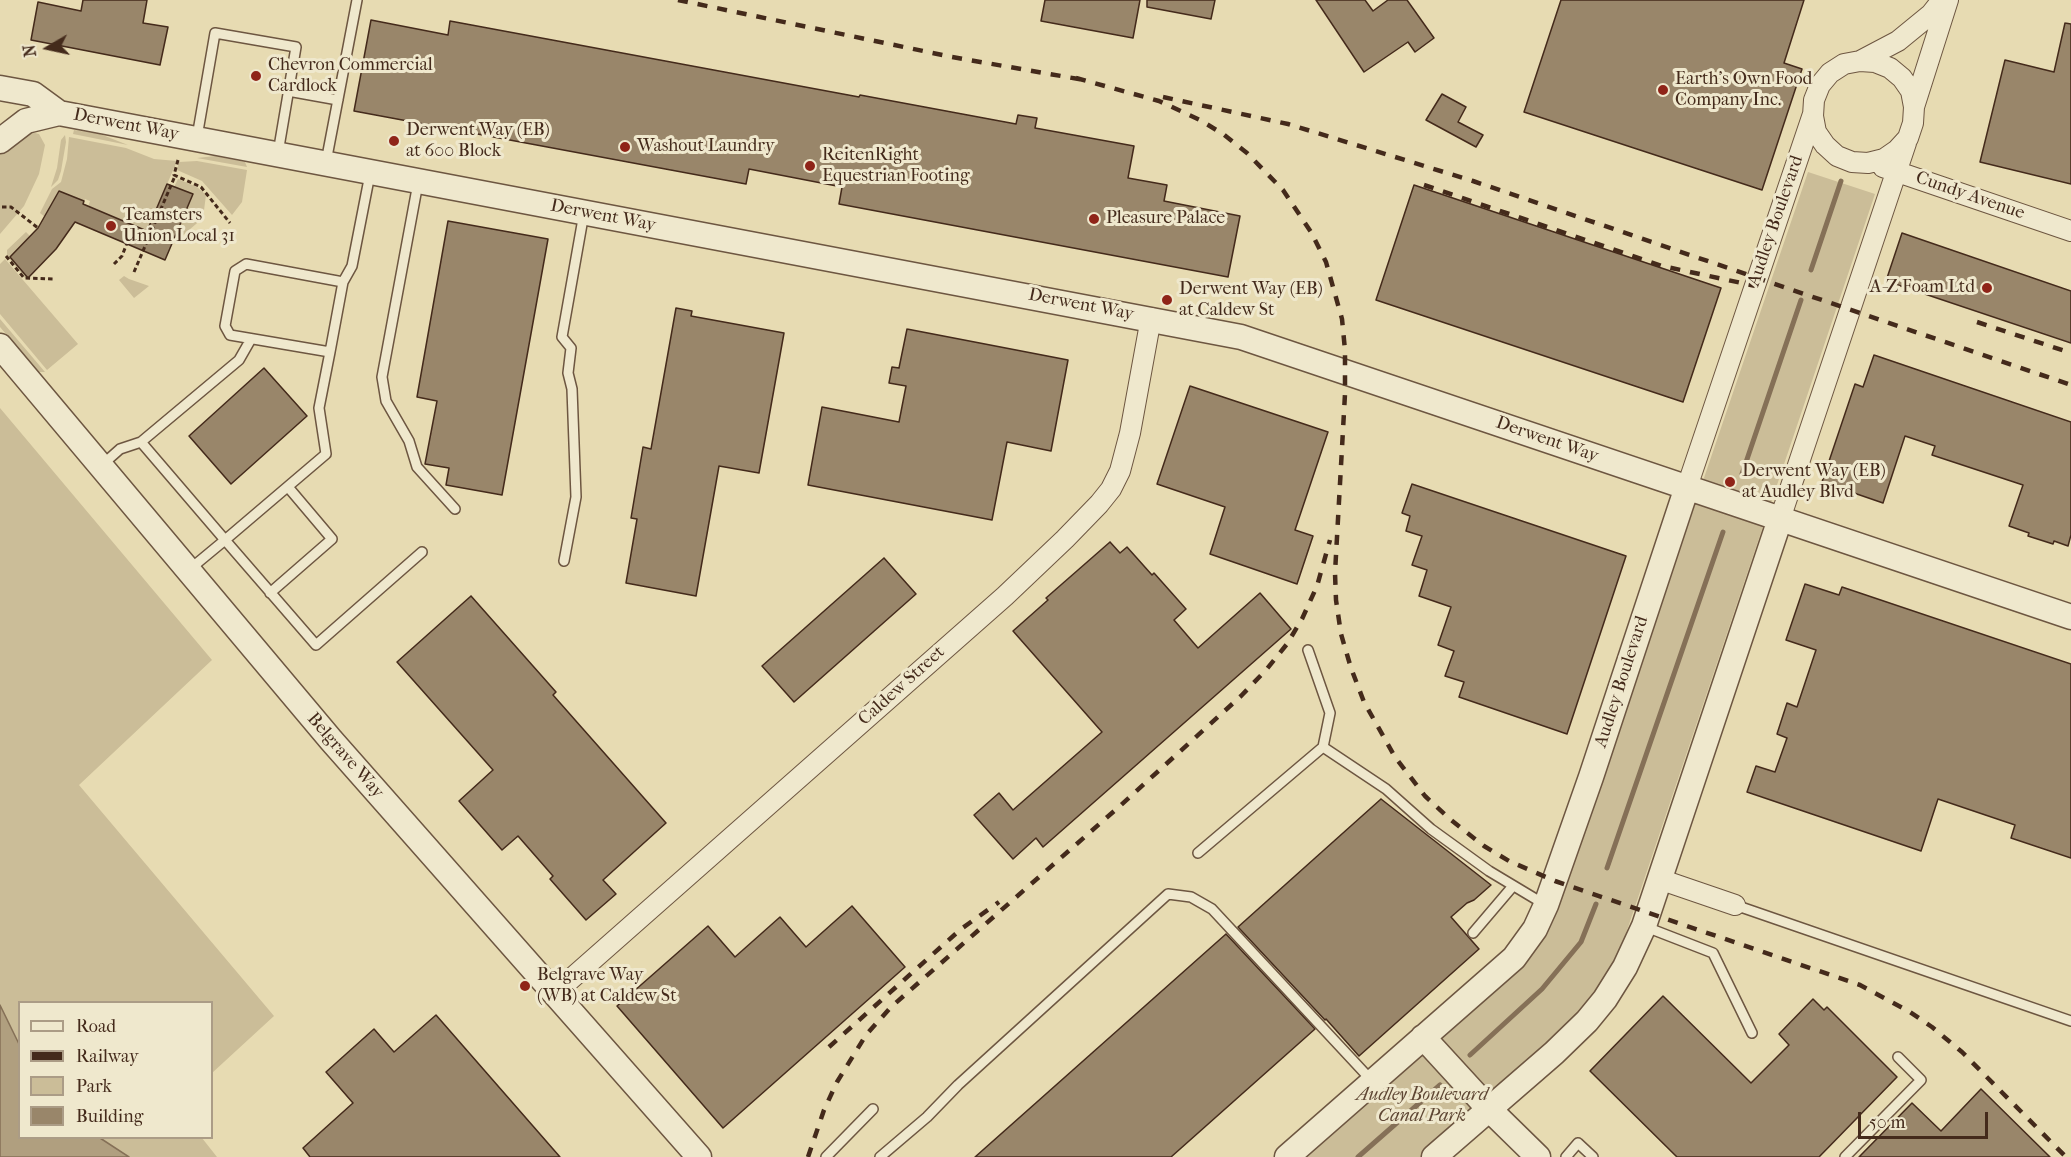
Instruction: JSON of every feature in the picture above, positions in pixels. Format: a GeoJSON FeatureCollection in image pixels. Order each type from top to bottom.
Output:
{"type":"FeatureCollection","features":[{"type":"Feature","properties":{"kind":"street"},"geometry":{"type":"LineString","coordinates":[[1860,61],[1898,42],[1931,14],[1942,0]]}},
{"type":"Feature","properties":{"kind":"street"},"geometry":{"type":"LineString","coordinates":[[1914,107],[1948,0]]}},
{"type":"Feature","properties":{"kind":"street"},"geometry":{"type":"LineString","coordinates":[[1434,1157],[1554,1053],[1587,1021],[1605,999],[1625,967],[1644,926],[1914,123],[1911,92],[1902,78],[1890,68],[1875,62],[1860,61],[1844,64],[1830,73],[1820,85],[1814,100],[1813,114],[1816,132],[1825,146],[1837,156],[1852,162],[1868,163],[1884,159],[1898,150],[1908,138]]}},
{"type":"Feature","properties":{"kind":"street","name":"Derwent Way"},"geometry":{"type":"LineString","coordinates":[[0,88],[33,94],[59,113]]}},
{"type":"Feature","properties":{"kind":"street","name":"Derwent Way"},"geometry":{"type":"LineString","coordinates":[[0,141],[26,120],[59,113],[1151,318],[1241,337],[2071,617]]}},
{"type":"Feature","properties":{"kind":"street","name":"Audley Boulevard"},"geometry":{"type":"LineString","coordinates":[[1287,1157],[1514,958],[1535,929],[1546,905],[1591,777],[1813,114]]}},
{"type":"Feature","properties":{"kind":"street","name":"Cundy Avenue"},"geometry":{"type":"LineString","coordinates":[[1868,163],[2071,231]]}},
{"type":"Feature","properties":{"kind":"street","name":"Caldew Street"},"geometry":{"type":"LineString","coordinates":[[555,993],[1005,596],[1099,504],[1111,489],[1120,471],[1130,433],[1151,318]]}},
{"type":"Feature","properties":{"kind":"street","name":"Belgrave Way"},"geometry":{"type":"LineString","coordinates":[[0,346],[331,740],[699,1157]]}},
{"type":"Feature","properties":{"kind":"street"},"geometry":{"type":"LineString","coordinates":[[1659,879],[1736,905]]}},
{"type":"Feature","properties":{"kind":"street"},"geometry":{"type":"LineString","coordinates":[[1424,1037],[1489,1109],[1538,1157]]}},
{"type":"Feature","properties":{"kind":"lane"},"geometry":{"type":"LineString","coordinates":[[326,162],[357,0]]}},
{"type":"Feature","properties":{"kind":"lane"},"geometry":{"type":"LineString","coordinates":[[196,139],[215,33],[296,47],[277,154]]}},
{"type":"Feature","properties":{"kind":"lane"},"geometry":{"type":"LineString","coordinates":[[288,92],[338,100]]}},
{"type":"Feature","properties":{"kind":"lane"},"geometry":{"type":"LineString","coordinates":[[188,571],[326,454],[319,408],[343,282],[352,266],[370,171]]}},
{"type":"Feature","properties":{"kind":"lane"},"geometry":{"type":"LineString","coordinates":[[418,181],[382,376],[386,401],[409,441],[417,467],[455,509]]}},
{"type":"Feature","properties":{"kind":"lane"},"geometry":{"type":"LineString","coordinates":[[564,561],[576,497],[572,389],[568,373],[571,348],[562,337],[584,213]]}},
{"type":"Feature","properties":{"kind":"lane"},"geometry":{"type":"LineString","coordinates":[[330,352],[230,335],[225,326],[235,271],[246,264],[343,282]]}},
{"type":"Feature","properties":{"kind":"lane"},"geometry":{"type":"LineString","coordinates":[[101,467],[120,449],[141,442],[239,360],[251,339]]}},
{"type":"Feature","properties":{"kind":"lane"},"geometry":{"type":"LineString","coordinates":[[141,442],[316,645],[422,552]]}},
{"type":"Feature","properties":{"kind":"lane"},"geometry":{"type":"LineString","coordinates":[[270,592],[332,539],[288,487]]}},
{"type":"Feature","properties":{"kind":"lane"},"geometry":{"type":"LineString","coordinates":[[1198,853],[1323,747],[1330,713],[1308,650]]}},
{"type":"Feature","properties":{"kind":"lane"},"geometry":{"type":"LineString","coordinates":[[1323,747],[1386,789],[1431,829],[1489,872],[1546,905]]}},
{"type":"Feature","properties":{"kind":"lane"},"geometry":{"type":"LineString","coordinates":[[1473,933],[1513,885]]}},
{"type":"Feature","properties":{"kind":"lane"},"geometry":{"type":"LineString","coordinates":[[880,1157],[927,1117],[958,1085],[1168,894],[1191,897],[1212,909],[1373,1082]]}},
{"type":"Feature","properties":{"kind":"lane"},"geometry":{"type":"LineString","coordinates":[[1736,905],[2071,1022]]}},
{"type":"Feature","properties":{"kind":"lane"},"geometry":{"type":"LineString","coordinates":[[1644,926],[1713,953],[1752,1033]]}},
{"type":"Feature","properties":{"kind":"lane"},"geometry":{"type":"LineString","coordinates":[[1845,1157],[1921,1080],[1898,1057]]}},
{"type":"Feature","properties":{"kind":"lane"},"geometry":{"type":"LineString","coordinates":[[826,1157],[873,1108]]}},
{"type":"Feature","properties":{"kind":"lane"},"geometry":{"type":"LineString","coordinates":[[1566,1157],[1578,1143],[1593,1157]]}},
{"type":"Feature","properties":{"kind":"path"},"geometry":{"type":"LineString","coordinates":[[134,272],[175,176],[178,160]]}},
{"type":"Feature","properties":{"kind":"path"},"geometry":{"type":"LineString","coordinates":[[175,176],[201,188],[230,223]]}},
{"type":"Feature","properties":{"kind":"path"},"geometry":{"type":"LineString","coordinates":[[2,207],[11,207],[38,228]]}},
{"type":"Feature","properties":{"kind":"path"},"geometry":{"type":"LineString","coordinates":[[114,264],[122,256],[127,243]]}},
{"type":"Feature","properties":{"kind":"path"},"geometry":{"type":"LineString","coordinates":[[6,256],[24,278],[53,279]]}},
{"type":"Feature","properties":{"kind":"green space"},"geometry":{"type":"Polygon","coordinates":[[[74,130],[100,134],[128,145],[73,134],[74,130]]]}},
{"type":"Feature","properties":{"kind":"green space"},"geometry":{"type":"Polygon","coordinates":[[[28,131],[39,134],[45,145],[39,174],[24,206],[0,234],[0,152],[28,131]]]}},
{"type":"Feature","properties":{"kind":"green space"},"geometry":{"type":"Polygon","coordinates":[[[65,135],[61,171],[58,180],[51,187],[57,168],[61,140],[65,135]]]}},
{"type":"Feature","properties":{"kind":"green space"},"geometry":{"type":"Polygon","coordinates":[[[69,137],[126,148],[154,159],[177,161],[147,231],[88,207],[90,201],[85,199],[84,201],[59,191],[45,217],[40,213],[52,189],[61,182],[67,159],[69,137]]]}},
{"type":"Feature","properties":{"kind":"green space"},"geometry":{"type":"Polygon","coordinates":[[[215,156],[245,162],[247,167],[197,158],[215,156]]]}},
{"type":"Feature","properties":{"kind":"green space"},"geometry":{"type":"Polygon","coordinates":[[[197,161],[247,170],[242,202],[232,215],[202,181],[177,170],[179,162],[197,161]]]}},
{"type":"Feature","properties":{"kind":"green space","name":"Audley Boulevard Canal Park"},"geometry":{"type":"Polygon","coordinates":[[[1808,172],[1875,194],[1617,960],[1585,1006],[1539,1053],[1422,1157],[1306,1157],[1525,965],[1554,919],[1808,172]]]}},
{"type":"Feature","properties":{"kind":"green space"},"geometry":{"type":"Polygon","coordinates":[[[178,179],[197,187],[206,195],[203,218],[175,242],[174,239],[192,195],[174,187],[178,179]]]}},
{"type":"Feature","properties":{"kind":"green space"},"geometry":{"type":"Polygon","coordinates":[[[26,232],[31,237],[10,257],[28,278],[25,278],[7,256],[7,250],[26,232]]]}},
{"type":"Feature","properties":{"kind":"green space"},"geometry":{"type":"Polygon","coordinates":[[[5,259],[78,344],[47,370],[0,314],[0,264],[5,259]]]}},
{"type":"Feature","properties":{"kind":"green space"},"geometry":{"type":"Polygon","coordinates":[[[124,276],[149,286],[134,298],[119,280],[124,276]]]}},
{"type":"Feature","properties":{"kind":"green space"},"geometry":{"type":"Polygon","coordinates":[[[0,319],[45,372],[38,372],[0,327],[0,319]]]}},
{"type":"Feature","properties":{"kind":"green space"},"geometry":{"type":"Polygon","coordinates":[[[0,408],[212,660],[79,785],[274,1016],[213,1072],[213,1001],[18,1001],[18,1139],[203,1139],[217,1157],[0,1157],[0,408]]]}},
{"type":"Feature","properties":{"kind":"shaded area"},"geometry":{"type":"Polygon","coordinates":[[[0,1005],[18,1042],[18,1139],[102,1139],[129,1157],[0,1157],[0,1005]]]}},
{"type":"Feature","properties":{"kind":"building"},"geometry":{"type":"Polygon","coordinates":[[[83,0],[147,0],[143,23],[168,27],[160,65],[31,40],[38,2],[81,11],[83,0]]]}},
{"type":"Feature","properties":{"kind":"building"},"geometry":{"type":"Polygon","coordinates":[[[1045,0],[1140,0],[1133,38],[1041,21],[1045,0]]]}},
{"type":"Feature","properties":{"kind":"building"},"geometry":{"type":"Polygon","coordinates":[[[1147,0],[1215,0],[1211,19],[1147,7],[1147,0]]]}},
{"type":"Feature","properties":{"kind":"building"},"geometry":{"type":"Polygon","coordinates":[[[1316,0],[1365,0],[1373,11],[1388,0],[1407,0],[1434,38],[1415,52],[1408,42],[1364,72],[1316,0]]]}},
{"type":"Feature","properties":{"kind":"building","name":"Earth's Own Food Company Inc."},"geometry":{"type":"Polygon","coordinates":[[[1561,0],[1804,0],[1784,63],[1802,69],[1762,190],[1524,112],[1561,0]]]}},
{"type":"Feature","properties":{"kind":"building"},"geometry":{"type":"Polygon","coordinates":[[[371,20],[448,35],[450,21],[1016,124],[1018,115],[1037,118],[1035,128],[1134,146],[1128,178],[1167,185],[1164,201],[1240,216],[1228,277],[839,204],[842,187],[749,169],[746,184],[354,111],[371,20]]]}},
{"type":"Feature","properties":{"kind":"building"},"geometry":{"type":"Polygon","coordinates":[[[2065,23],[2071,24],[2071,184],[1980,162],[2005,60],[2054,72],[2065,23]]]}},
{"type":"Feature","properties":{"kind":"building"},"geometry":{"type":"Polygon","coordinates":[[[1442,94],[1466,107],[1458,122],[1483,135],[1476,147],[1426,120],[1442,94]]]}},
{"type":"Feature","properties":{"kind":"building","name":"Teamsters Union Local 31"},"geometry":{"type":"Polygon","coordinates":[[[167,184],[193,194],[165,260],[75,222],[56,249],[28,278],[10,257],[38,228],[59,191],[84,201],[83,204],[147,231],[167,184]]]}},
{"type":"Feature","properties":{"kind":"building"},"geometry":{"type":"Polygon","coordinates":[[[1414,185],[1721,288],[1683,402],[1376,300],[1414,185]]]}},
{"type":"Feature","properties":{"kind":"building"},"geometry":{"type":"Polygon","coordinates":[[[448,221],[548,239],[502,495],[446,485],[449,468],[425,464],[437,401],[417,397],[448,221]]]}},
{"type":"Feature","properties":{"kind":"building"},"geometry":{"type":"Polygon","coordinates":[[[1902,233],[2071,291],[2071,343],[1886,281],[1902,233]]]}},
{"type":"Feature","properties":{"kind":"building"},"geometry":{"type":"Polygon","coordinates":[[[676,308],[692,311],[691,316],[784,333],[759,473],[719,466],[696,596],[626,583],[637,519],[631,518],[643,447],[651,449],[676,308]]]}},
{"type":"Feature","properties":{"kind":"building"},"geometry":{"type":"Polygon","coordinates":[[[907,329],[1068,360],[1051,451],[1007,442],[992,520],[808,485],[822,407],[899,422],[906,386],[889,383],[892,367],[899,368],[907,329]]]}},
{"type":"Feature","properties":{"kind":"building"},"geometry":{"type":"Polygon","coordinates":[[[1874,355],[2071,422],[2071,535],[2068,546],[2028,536],[2029,533],[2009,526],[2023,485],[1932,455],[1935,446],[1905,436],[1883,503],[1822,482],[1855,384],[1863,387],[1874,355]]]}},
{"type":"Feature","properties":{"kind":"building"},"geometry":{"type":"Polygon","coordinates":[[[264,368],[307,416],[231,484],[189,436],[264,368]]]}},
{"type":"Feature","properties":{"kind":"building"},"geometry":{"type":"Polygon","coordinates":[[[1190,386],[1328,432],[1295,530],[1313,536],[1297,584],[1210,554],[1225,507],[1157,484],[1190,386]]]}},
{"type":"Feature","properties":{"kind":"building"},"geometry":{"type":"Polygon","coordinates":[[[1412,484],[1626,556],[1567,734],[1459,697],[1464,682],[1445,676],[1454,651],[1438,645],[1451,607],[1419,596],[1427,570],[1412,565],[1422,536],[1406,531],[1410,516],[1402,513],[1412,484]]]}},
{"type":"Feature","properties":{"kind":"building"},"geometry":{"type":"Polygon","coordinates":[[[1110,542],[1120,553],[1127,547],[1186,609],[1174,620],[1198,648],[1260,593],[1291,629],[1043,847],[1036,838],[1013,859],[974,815],[999,793],[1013,810],[1102,732],[1013,631],[1048,600],[1046,598],[1110,542]]]}},
{"type":"Feature","properties":{"kind":"building"},"geometry":{"type":"Polygon","coordinates":[[[884,558],[916,594],[794,702],[762,666],[884,558]]]}},
{"type":"Feature","properties":{"kind":"building"},"geometry":{"type":"Polygon","coordinates":[[[1805,584],[1839,595],[1842,587],[2071,664],[2071,858],[2011,838],[2015,825],[1938,799],[1921,851],[1747,792],[1756,766],[1775,772],[1787,738],[1777,734],[1787,703],[1797,707],[1816,650],[1786,640],[1805,584]]]}},
{"type":"Feature","properties":{"kind":"building"},"geometry":{"type":"Polygon","coordinates":[[[471,596],[556,692],[553,695],[666,823],[603,880],[616,894],[586,920],[550,879],[553,876],[518,836],[502,850],[459,801],[493,770],[397,662],[471,596]]]}},
{"type":"Feature","properties":{"kind":"building"},"geometry":{"type":"Polygon","coordinates":[[[1381,799],[1491,885],[1451,917],[1479,949],[1359,1056],[1238,927],[1381,799]]]}},
{"type":"Feature","properties":{"kind":"building"},"geometry":{"type":"Polygon","coordinates":[[[852,906],[905,967],[723,1128],[617,1006],[708,926],[735,957],[780,917],[806,947],[852,906]]]}},
{"type":"Feature","properties":{"kind":"building"},"geometry":{"type":"Polygon","coordinates":[[[1226,934],[1315,1029],[1171,1157],[975,1157],[1226,934]]]}},
{"type":"Feature","properties":{"kind":"building"},"geometry":{"type":"Polygon","coordinates":[[[1663,996],[1751,1083],[1789,1045],[1779,1034],[1813,999],[1824,1010],[1827,1007],[1897,1077],[1819,1157],[1677,1157],[1590,1071],[1663,996]]]}},
{"type":"Feature","properties":{"kind":"building"},"geometry":{"type":"Polygon","coordinates":[[[436,1015],[560,1157],[310,1157],[303,1148],[353,1103],[326,1072],[374,1029],[394,1052],[436,1015]]]}},
{"type":"Feature","properties":{"kind":"building"},"geometry":{"type":"Polygon","coordinates":[[[1981,1089],[2050,1157],[1859,1157],[1912,1103],[1941,1131],[1981,1089]]]}},
{"type":"Feature","properties":{"kind":"waterway"},"geometry":{"type":"LineString","coordinates":[[1811,270],[1841,181]]}},
{"type":"Feature","properties":{"kind":"waterway"},"geometry":{"type":"LineString","coordinates":[[1742,474],[1801,300]]}},
{"type":"Feature","properties":{"kind":"waterway"},"geometry":{"type":"LineString","coordinates":[[1607,868],[1723,532]]}},
{"type":"Feature","properties":{"kind":"waterway"},"geometry":{"type":"LineString","coordinates":[[1470,1055],[1542,989],[1581,942],[1596,904]]}},
{"type":"Feature","properties":{"kind":"waterway"},"geometry":{"type":"LineString","coordinates":[[1358,1157],[1440,1085]]}},
{"type":"Feature","properties":{"kind":"railway"},"geometry":{"type":"LineString","coordinates":[[678,0],[952,57],[1084,80]]}},
{"type":"Feature","properties":{"kind":"railway"},"geometry":{"type":"LineString","coordinates":[[1076,78],[1159,101],[1200,120],[1223,134],[1247,153],[1283,190],[1311,232],[1326,262],[1342,319],[1345,350],[1345,394],[1335,573],[1341,634],[1364,702],[1395,757],[1425,796],[1484,846],[1509,861],[1555,881],[1860,985],[1910,1012],[1962,1052],[2066,1157]]}},
{"type":"Feature","properties":{"kind":"railway"},"geometry":{"type":"LineString","coordinates":[[1163,97],[1288,124],[1473,181],[2071,385]]}},
{"type":"Feature","properties":{"kind":"railway"},"geometry":{"type":"LineString","coordinates":[[1424,185],[1662,266],[1765,288]]}},
{"type":"Feature","properties":{"kind":"railway"},"geometry":{"type":"LineString","coordinates":[[1977,322],[2071,353]]}},
{"type":"Feature","properties":{"kind":"railway"},"geometry":{"type":"LineString","coordinates":[[808,1157],[824,1110],[837,1082],[866,1035],[891,1007],[1121,805],[1241,696],[1266,670],[1287,644],[1302,619],[1317,586],[1330,540]]}},
{"type":"Feature","properties":{"kind":"railway"},"geometry":{"type":"LineString","coordinates":[[829,1047],[961,929],[999,902]]}},
{"type":"Feature","properties":{"kind":"place","name":"Chevron Commercial Cardlock"},"geometry":{"type":"Point","coordinates":[256,76]}},
{"type":"Feature","properties":{"kind":"place","name":"Earth's Own Food Company Inc."},"geometry":{"type":"Point","coordinates":[1663,90]}},
{"type":"Feature","properties":{"kind":"place","name":"Derwent Way (EB) at 600 Block"},"geometry":{"type":"Point","coordinates":[394,141]}},
{"type":"Feature","properties":{"kind":"place","name":"Washout Laundry"},"geometry":{"type":"Point","coordinates":[625,147]}},
{"type":"Feature","properties":{"kind":"place","name":"ReitenRight Equestrian Footing"},"geometry":{"type":"Point","coordinates":[810,166]}},
{"type":"Feature","properties":{"kind":"place","name":"Pleasure Palace"},"geometry":{"type":"Point","coordinates":[1094,219]}},
{"type":"Feature","properties":{"kind":"place","name":"Teamsters Union Local 31"},"geometry":{"type":"Point","coordinates":[111,226]}},
{"type":"Feature","properties":{"kind":"place","name":"A-Z Foam Ltd"},"geometry":{"type":"Point","coordinates":[1987,288]}},
{"type":"Feature","properties":{"kind":"place","name":"Derwent Way (EB) at Caldew St"},"geometry":{"type":"Point","coordinates":[1167,300]}},
{"type":"Feature","properties":{"kind":"place","name":"Derwent Way (EB) at Audley Blvd"},"geometry":{"type":"Point","coordinates":[1730,482]}},
{"type":"Feature","properties":{"kind":"place","name":"Belgrave Way (WB) at Caldew St"},"geometry":{"type":"Point","coordinates":[525,986]}}]}
